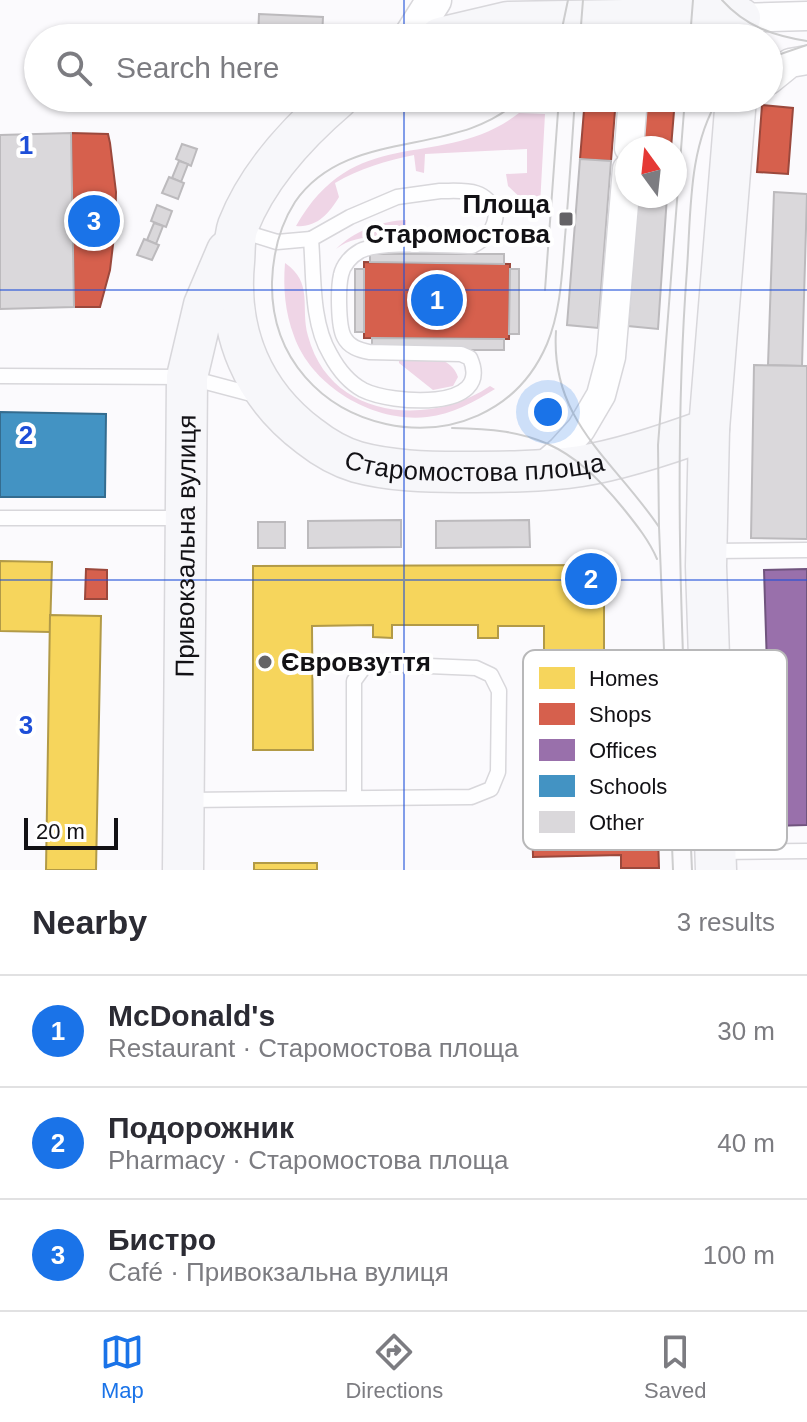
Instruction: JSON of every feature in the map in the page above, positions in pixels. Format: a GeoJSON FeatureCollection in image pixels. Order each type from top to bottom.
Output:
{"type":"FeatureCollection","features":[{"type":"Feature","properties":{"kind":"main road"},"geometry":{"type":"LineString","coordinates":[[443,24],[474,0]]}},
{"type":"Feature","properties":{"kind":"main road"},"geometry":{"type":"LineString","coordinates":[[702,0],[740,19]]}},
{"type":"Feature","properties":{"kind":"main road"},"geometry":{"type":"LineString","coordinates":[[500,24],[740,19]]}},
{"type":"Feature","properties":{"kind":"main road","name":"Старомостова площа"},"geometry":{"type":"LineString","coordinates":[[323,112],[297,136],[266,175],[237,229],[233,305],[239,337],[251,371],[268,398],[291,423],[322,446],[356,462],[419,472],[538,471],[583,466],[709,429]]}},
{"type":"Feature","properties":{"kind":"main road"},"geometry":{"type":"LineString","coordinates":[[709,650],[705,551],[709,429],[739,112]]}},
{"type":"Feature","properties":{"kind":"main road","name":"Привокзальна вулиця"},"geometry":{"type":"LineString","coordinates":[[183,870],[187,377],[204,305],[237,229]]}},
{"type":"Feature","properties":{"kind":"street"},"geometry":{"type":"LineString","coordinates":[[419,24],[434,0]]}},
{"type":"Feature","properties":{"kind":"street"},"geometry":{"type":"LineString","coordinates":[[740,19],[807,16]]}},
{"type":"Feature","properties":{"kind":"street"},"geometry":{"type":"LineString","coordinates":[[783,69],[790,63],[807,60]]}},
{"type":"Feature","properties":{"kind":"street"},"geometry":{"type":"LineString","coordinates":[[630,136],[632,112]]}},
{"type":"Feature","properties":{"kind":"street"},"geometry":{"type":"LineString","coordinates":[[538,471],[581,429],[601,395],[611,357],[624,208]]}},
{"type":"Feature","properties":{"kind":"lane"},"geometry":{"type":"LineString","coordinates":[[237,229],[277,242],[311,239],[350,217],[397,197],[440,191],[477,191],[486,197],[496,213],[496,223],[483,240],[472,246],[373,247],[357,252],[341,273],[341,328],[345,340],[356,349],[369,352],[461,354],[470,358],[475,369],[473,382],[466,391],[442,398],[416,400],[386,397],[364,390],[347,379],[323,339],[318,318],[311,239]]}},
{"type":"Feature","properties":{"kind":"lane"},"geometry":{"type":"LineString","coordinates":[[0,376],[187,377],[268,398]]}},
{"type":"Feature","properties":{"kind":"lane"},"geometry":{"type":"LineString","coordinates":[[0,518],[186,518]]}},
{"type":"Feature","properties":{"kind":"lane"},"geometry":{"type":"LineString","coordinates":[[705,551],[807,550]]}},
{"type":"Feature","properties":{"kind":"lane"},"geometry":{"type":"LineString","coordinates":[[183,800],[471,797],[491,789],[498,772],[499,691],[491,675],[476,668],[382,664],[364,667],[354,681],[354,797]]}},
{"type":"Feature","properties":{"kind":"lane"},"geometry":{"type":"LineString","coordinates":[[716,861],[807,851]]}},
{"type":"Feature","properties":{"kind":"shaded area"},"geometry":{"type":"Polygon","coordinates":[[[519,113],[545,114],[540,205],[527,204],[508,186],[506,174],[527,173],[527,149],[425,154],[424,173],[416,171],[414,155],[373,166],[335,183],[339,197],[331,209],[310,225],[296,226],[320,193],[345,172],[372,159],[460,141],[489,131],[519,113]]]}},
{"type":"Feature","properties":{"kind":"shaded area"},"geometry":{"type":"Polygon","coordinates":[[[406,220],[406,238],[361,238],[336,249],[368,228],[406,220]]]}},
{"type":"Feature","properties":{"kind":"shaded area"},"geometry":{"type":"Polygon","coordinates":[[[285,263],[303,287],[308,336],[320,364],[337,385],[359,399],[384,408],[411,411],[438,408],[490,386],[495,389],[454,410],[427,417],[386,414],[347,398],[315,371],[294,336],[285,300],[285,263]]]}},
{"type":"Feature","properties":{"kind":"shaded area"},"geometry":{"type":"Polygon","coordinates":[[[399,359],[441,360],[454,369],[458,377],[453,386],[433,390],[399,363],[399,359]]]}},
{"type":"Feature","properties":{"kind":"building: Homes"},"geometry":{"type":"Polygon","coordinates":[[[0,561],[52,562],[50,632],[0,631],[0,561]]]}},
{"type":"Feature","properties":{"kind":"building: Homes"},"geometry":{"type":"Polygon","coordinates":[[[604,565],[604,650],[544,650],[544,626],[498,626],[498,638],[478,638],[478,625],[392,625],[392,638],[373,637],[373,625],[312,626],[313,750],[253,750],[253,566],[604,565]]]}},
{"type":"Feature","properties":{"kind":"building: Homes"},"geometry":{"type":"Polygon","coordinates":[[[50,615],[101,616],[96,870],[46,870],[50,615]]]}},
{"type":"Feature","properties":{"kind":"building: Homes"},"geometry":{"type":"Polygon","coordinates":[[[254,863],[317,863],[317,870],[254,870],[254,863]]]}},
{"type":"Feature","properties":{"kind":"building: Shops"},"geometry":{"type":"Polygon","coordinates":[[[783,107],[793,108],[788,174],[757,172],[761,112],[783,112],[783,107]]]}},
{"type":"Feature","properties":{"kind":"building: Shops"},"geometry":{"type":"Polygon","coordinates":[[[584,112],[615,112],[611,161],[580,159],[584,112]]]}},
{"type":"Feature","properties":{"kind":"building: Shops"},"geometry":{"type":"Polygon","coordinates":[[[644,112],[674,112],[672,136],[642,136],[644,112]]]}},
{"type":"Feature","properties":{"kind":"building: Shops"},"geometry":{"type":"Polygon","coordinates":[[[71,133],[108,134],[110,143],[116,192],[115,228],[110,270],[100,307],[74,307],[71,133]]]}},
{"type":"Feature","properties":{"kind":"building: Shops"},"geometry":{"type":"Polygon","coordinates":[[[364,262],[510,264],[509,339],[364,338],[364,262]]]}},
{"type":"Feature","properties":{"kind":"building: Shops"},"geometry":{"type":"Polygon","coordinates":[[[86,569],[107,570],[107,599],[85,599],[86,569]]]}},
{"type":"Feature","properties":{"kind":"building: Shops"},"geometry":{"type":"Polygon","coordinates":[[[533,850],[658,850],[659,868],[621,868],[621,855],[533,857],[533,850]]]}},
{"type":"Feature","properties":{"kind":"building: Offices"},"geometry":{"type":"Polygon","coordinates":[[[807,569],[807,825],[787,826],[787,650],[766,650],[764,570],[807,569]]]}},
{"type":"Feature","properties":{"kind":"building: Schools"},"geometry":{"type":"Polygon","coordinates":[[[0,412],[106,414],[105,497],[0,497],[0,412]]]}},
{"type":"Feature","properties":{"kind":"building: Other"},"geometry":{"type":"Polygon","coordinates":[[[259,14],[323,17],[323,24],[259,24],[259,14]]]}},
{"type":"Feature","properties":{"kind":"building: Other"},"geometry":{"type":"Polygon","coordinates":[[[71,133],[74,307],[0,309],[0,135],[71,133]]]}},
{"type":"Feature","properties":{"kind":"building: Other"},"geometry":{"type":"Polygon","coordinates":[[[182,144],[197,149],[191,166],[176,159],[182,144]]]}},
{"type":"Feature","properties":{"kind":"building: Other"},"geometry":{"type":"Polygon","coordinates":[[[580,159],[611,161],[598,328],[567,325],[580,159]]]}},
{"type":"Feature","properties":{"kind":"building: Other"},"geometry":{"type":"Polygon","coordinates":[[[179,161],[188,164],[181,182],[172,178],[179,161]]]}},
{"type":"Feature","properties":{"kind":"building: Other"},"geometry":{"type":"Polygon","coordinates":[[[169,177],[184,183],[178,199],[162,193],[169,177]]]}},
{"type":"Feature","properties":{"kind":"building: Other"},"geometry":{"type":"Polygon","coordinates":[[[774,192],[807,194],[802,366],[768,365],[774,192]]]}},
{"type":"Feature","properties":{"kind":"building: Other"},"geometry":{"type":"Polygon","coordinates":[[[157,205],[172,211],[166,227],[151,221],[157,205]]]}},
{"type":"Feature","properties":{"kind":"building: Other"},"geometry":{"type":"Polygon","coordinates":[[[637,208],[666,208],[658,329],[628,326],[637,208]]]}},
{"type":"Feature","properties":{"kind":"building: Other"},"geometry":{"type":"Polygon","coordinates":[[[154,223],[163,226],[156,244],[147,240],[154,223]]]}},
{"type":"Feature","properties":{"kind":"building: Other"},"geometry":{"type":"Polygon","coordinates":[[[144,239],[159,245],[152,260],[137,255],[144,239]]]}},
{"type":"Feature","properties":{"kind":"building: Other"},"geometry":{"type":"Polygon","coordinates":[[[370,254],[504,254],[504,264],[370,262],[370,254]]]}},
{"type":"Feature","properties":{"kind":"building: Other"},"geometry":{"type":"Polygon","coordinates":[[[355,269],[364,269],[364,332],[355,332],[355,269]]]}},
{"type":"Feature","properties":{"kind":"building: Other"},"geometry":{"type":"Polygon","coordinates":[[[510,269],[519,269],[519,334],[509,334],[510,269]]]}},
{"type":"Feature","properties":{"kind":"building: Other"},"geometry":{"type":"Polygon","coordinates":[[[372,338],[504,339],[504,350],[372,350],[372,338]]]}},
{"type":"Feature","properties":{"kind":"building: Other"},"geometry":{"type":"Polygon","coordinates":[[[754,365],[807,366],[807,539],[751,538],[754,365]]]}},
{"type":"Feature","properties":{"kind":"building: Other"},"geometry":{"type":"Polygon","coordinates":[[[401,520],[401,547],[308,548],[308,521],[401,520]]]}},
{"type":"Feature","properties":{"kind":"building: Other"},"geometry":{"type":"Polygon","coordinates":[[[529,520],[530,547],[436,548],[436,521],[529,520]]]}},
{"type":"Feature","properties":{"kind":"building: Other"},"geometry":{"type":"Polygon","coordinates":[[[258,522],[285,522],[285,548],[258,548],[258,522]]]}},
{"type":"Feature","properties":{"kind":"tram line"},"geometry":{"type":"LineString","coordinates":[[563,24],[568,0]]}},
{"type":"Feature","properties":{"kind":"tram line"},"geometry":{"type":"LineString","coordinates":[[581,24],[583,0]]}},
{"type":"Feature","properties":{"kind":"tram line"},"geometry":{"type":"LineString","coordinates":[[691,24],[693,0]]}},
{"type":"Feature","properties":{"kind":"tram line"},"geometry":{"type":"LineString","coordinates":[[722,0],[752,24]]}},
{"type":"Feature","properties":{"kind":"tram line"},"geometry":{"type":"LineString","coordinates":[[783,36],[807,41]]}},
{"type":"Feature","properties":{"kind":"tram line"},"geometry":{"type":"LineString","coordinates":[[783,53],[807,45]]}},
{"type":"Feature","properties":{"kind":"tram line"},"geometry":{"type":"LineString","coordinates":[[503,112],[467,130],[344,162],[317,178],[289,211],[275,251],[272,282],[280,335],[305,377],[342,407],[386,424],[433,427],[478,415],[518,388],[547,344],[558,305],[574,112]]}},
{"type":"Feature","properties":{"kind":"tram line"},"geometry":{"type":"LineString","coordinates":[[545,290],[558,112]]}},
{"type":"Feature","properties":{"kind":"tram line"},"geometry":{"type":"LineString","coordinates":[[664,650],[658,445],[684,112]]}},
{"type":"Feature","properties":{"kind":"tram line"},"geometry":{"type":"LineString","coordinates":[[683,650],[680,419],[683,344],[693,181],[701,138],[712,112]]}},
{"type":"Feature","properties":{"kind":"tram line"},"geometry":{"type":"LineString","coordinates":[[556,331],[557,363],[563,390],[574,415],[588,438],[659,527]]}},
{"type":"Feature","properties":{"kind":"tram line"},"geometry":{"type":"LineString","coordinates":[[452,428],[528,437],[567,454],[604,486],[623,508],[646,538],[657,559]]}},
{"type":"Feature","properties":{"kind":"tram line"},"geometry":{"type":"LineString","coordinates":[[672,850],[673,870]]}},
{"type":"Feature","properties":{"kind":"tram line"},"geometry":{"type":"LineString","coordinates":[[691,850],[692,870]]}},
{"type":"Feature","properties":{"kind":"place","name":"Площа Старомостова"},"geometry":{"type":"Point","coordinates":[566,219]}},
{"type":"Feature","properties":{"kind":"place","name":"Бистро"},"geometry":{"type":"Point","coordinates":[94,221]}},
{"type":"Feature","properties":{"kind":"place","name":"McDonald's"},"geometry":{"type":"Point","coordinates":[437,300]}},
{"type":"Feature","properties":{"kind":"place","name":"Подорожник"},"geometry":{"type":"Point","coordinates":[591,579]}},
{"type":"Feature","properties":{"kind":"place","name":"Євровзуття"},"geometry":{"type":"Point","coordinates":[265,662]}}]}
